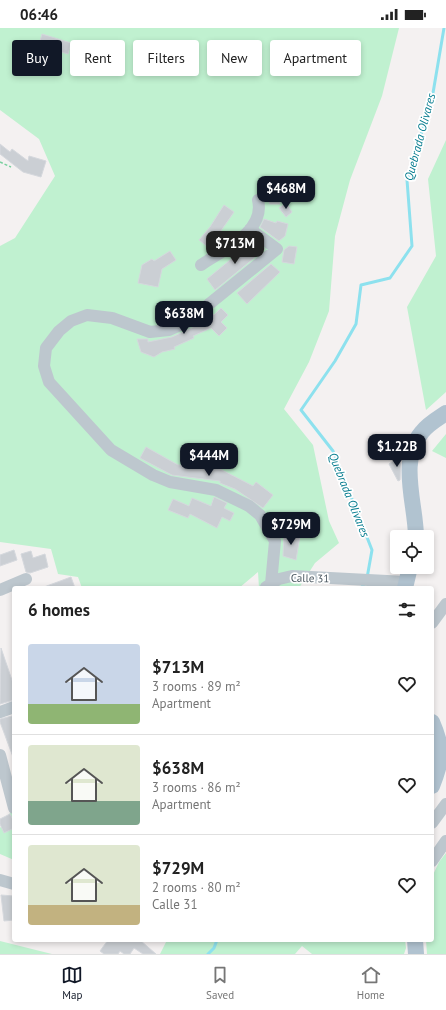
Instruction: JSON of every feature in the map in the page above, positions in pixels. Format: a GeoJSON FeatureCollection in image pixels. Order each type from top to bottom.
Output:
{"type":"FeatureCollection","features":[{"type":"Feature","properties":{"kind":"main road"},"geometry":{"type":"LineString","coordinates":[[415,530],[410,470],[412,454],[421,433],[429,424],[446,413]]}},
{"type":"Feature","properties":{"kind":"main road"},"geometry":{"type":"LineString","coordinates":[[434,727],[439,739],[441,763],[434,781]]}},
{"type":"Feature","properties":{"kind":"main road"},"geometry":{"type":"LineString","coordinates":[[414,942],[416,954]]}},
{"type":"Feature","properties":{"kind":"street"},"geometry":{"type":"LineString","coordinates":[[200,265],[240,240],[250,229],[260,209],[258,200]]}},
{"type":"Feature","properties":{"kind":"street"},"geometry":{"type":"LineString","coordinates":[[250,229],[277,249],[187,322],[169,330],[150,332],[112,318],[87,315],[71,321],[59,331],[46,348],[44,366],[49,382],[111,450],[170,482],[216,490],[249,506],[260,516],[275,541],[268,586]]}},
{"type":"Feature","properties":{"kind":"street","name":"Calle 31"},"geometry":{"type":"LineString","coordinates":[[268,586],[279,579],[292,576],[404,580]]}},
{"type":"Feature","properties":{"kind":"street"},"geometry":{"type":"LineString","coordinates":[[0,590],[26,578]]}},
{"type":"Feature","properties":{"kind":"street"},"geometry":{"type":"LineString","coordinates":[[434,620],[446,604]]}},
{"type":"Feature","properties":{"kind":"street"},"geometry":{"type":"LineString","coordinates":[[0,712],[12,708]]}},
{"type":"Feature","properties":{"kind":"street"},"geometry":{"type":"LineString","coordinates":[[0,755],[12,800]]}},
{"type":"Feature","properties":{"kind":"street"},"geometry":{"type":"LineString","coordinates":[[434,820],[446,804]]}},
{"type":"Feature","properties":{"kind":"street"},"geometry":{"type":"LineString","coordinates":[[434,858],[446,841]]}},
{"type":"Feature","properties":{"kind":"street"},"geometry":{"type":"LineString","coordinates":[[0,880],[12,883]]}},
{"type":"Feature","properties":{"kind":"path"},"geometry":{"type":"LineString","coordinates":[[0,162],[11,167]]}},
{"type":"Feature","properties":{"kind":"green space"},"geometry":{"type":"Polygon","coordinates":[[[0,28],[399,28],[382,96],[350,180],[335,236],[329,311],[309,362],[284,409],[313,445],[329,521],[339,543],[315,563],[300,586],[259,586],[258,572],[241,586],[81,586],[78,577],[58,574],[51,549],[0,542],[0,246],[15,238],[55,176],[39,139],[0,110],[0,28]]]}},
{"type":"Feature","properties":{"kind":"green space"},"geometry":{"type":"Polygon","coordinates":[[[446,140],[446,392],[426,410],[407,307],[436,256],[428,179],[446,140]]]}},
{"type":"Feature","properties":{"kind":"green space"},"geometry":{"type":"Polygon","coordinates":[[[446,434],[446,458],[432,451],[446,434]]]}},
{"type":"Feature","properties":{"kind":"green space"},"geometry":{"type":"Polygon","coordinates":[[[12,810],[12,859],[0,854],[0,828],[12,810]]]}},
{"type":"Feature","properties":{"kind":"green space"},"geometry":{"type":"Polygon","coordinates":[[[446,853],[446,954],[427,954],[426,942],[434,942],[434,873],[439,862],[446,853]]]}},
{"type":"Feature","properties":{"kind":"green space"},"geometry":{"type":"Polygon","coordinates":[[[0,941],[52,954],[0,954],[0,941]]]}},
{"type":"Feature","properties":{"kind":"green space"},"geometry":{"type":"Polygon","coordinates":[[[166,942],[405,942],[406,948],[404,954],[312,954],[302,946],[295,954],[160,954],[166,942]]]}},
{"type":"Feature","properties":{"kind":"building"},"geometry":{"type":"Polygon","coordinates":[[[42,34],[61,40],[40,40],[42,34]]]}},
{"type":"Feature","properties":{"kind":"building"},"geometry":{"type":"Polygon","coordinates":[[[62,40],[70,43],[68,54],[62,52],[62,40]]]}},
{"type":"Feature","properties":{"kind":"building"},"geometry":{"type":"Polygon","coordinates":[[[0,144],[10,152],[12,149],[28,161],[29,156],[46,161],[41,177],[23,172],[0,154],[0,144]]]}},
{"type":"Feature","properties":{"kind":"building"},"geometry":{"type":"Polygon","coordinates":[[[276,195],[280,204],[270,204],[267,196],[276,195]]]}},
{"type":"Feature","properties":{"kind":"building"},"geometry":{"type":"Polygon","coordinates":[[[286,203],[292,212],[286,217],[279,208],[286,203]]]}},
{"type":"Feature","properties":{"kind":"building"},"geometry":{"type":"Polygon","coordinates":[[[224,205],[234,212],[209,248],[199,240],[210,227],[224,205]]]}},
{"type":"Feature","properties":{"kind":"building"},"geometry":{"type":"Polygon","coordinates":[[[264,219],[276,223],[277,221],[288,224],[285,236],[279,241],[260,227],[264,219]]]}},
{"type":"Feature","properties":{"kind":"building"},"geometry":{"type":"Polygon","coordinates":[[[253,241],[265,249],[215,290],[207,279],[253,241]]]}},
{"type":"Feature","properties":{"kind":"building"},"geometry":{"type":"Polygon","coordinates":[[[289,246],[297,247],[294,264],[282,262],[284,250],[289,246]]]}},
{"type":"Feature","properties":{"kind":"building"},"geometry":{"type":"Polygon","coordinates":[[[170,251],[176,260],[162,269],[158,287],[138,283],[142,265],[152,259],[154,261],[170,251]]]}},
{"type":"Feature","properties":{"kind":"building"},"geometry":{"type":"Polygon","coordinates":[[[271,264],[280,272],[247,304],[237,293],[271,264]]]}},
{"type":"Feature","properties":{"kind":"building"},"geometry":{"type":"Polygon","coordinates":[[[221,308],[228,315],[221,322],[227,328],[219,336],[211,328],[174,347],[175,349],[162,352],[154,357],[141,352],[137,339],[148,339],[148,342],[172,337],[192,328],[212,313],[214,315],[221,308]]]}},
{"type":"Feature","properties":{"kind":"building"},"geometry":{"type":"Polygon","coordinates":[[[146,447],[178,465],[214,466],[253,486],[256,482],[273,495],[263,508],[235,489],[220,483],[220,481],[172,475],[140,458],[146,447]]]}},
{"type":"Feature","properties":{"kind":"building"},"geometry":{"type":"Polygon","coordinates":[[[401,456],[400,480],[398,481],[389,464],[401,456]]]}},
{"type":"Feature","properties":{"kind":"building"},"geometry":{"type":"Polygon","coordinates":[[[214,497],[227,503],[224,508],[234,513],[230,521],[222,517],[217,528],[190,514],[188,518],[168,510],[173,499],[189,506],[192,498],[211,506],[214,497]]]}},
{"type":"Feature","properties":{"kind":"building"},"geometry":{"type":"Polygon","coordinates":[[[284,532],[300,536],[296,560],[283,556],[284,532]]]}},
{"type":"Feature","properties":{"kind":"building"},"geometry":{"type":"Polygon","coordinates":[[[14,550],[17,560],[0,566],[0,555],[14,550]]]}},
{"type":"Feature","properties":{"kind":"building"},"geometry":{"type":"Polygon","coordinates":[[[31,551],[33,558],[45,554],[48,567],[30,573],[26,572],[21,554],[31,551]]]}},
{"type":"Feature","properties":{"kind":"building"},"geometry":{"type":"Polygon","coordinates":[[[71,577],[74,586],[47,586],[71,577]]]}},
{"type":"Feature","properties":{"kind":"building"},"geometry":{"type":"Polygon","coordinates":[[[1,648],[12,680],[12,701],[0,704],[1,648]]]}},
{"type":"Feature","properties":{"kind":"building"},"geometry":{"type":"Polygon","coordinates":[[[12,716],[12,754],[0,722],[0,719],[12,716]]]}},
{"type":"Feature","properties":{"kind":"building"},"geometry":{"type":"Polygon","coordinates":[[[10,814],[12,818],[12,829],[4,833],[0,824],[0,819],[10,814]]]}},
{"type":"Feature","properties":{"kind":"building"},"geometry":{"type":"Polygon","coordinates":[[[1,895],[12,896],[12,920],[4,921],[1,895]]]}},
{"type":"Feature","properties":{"kind":"building"},"geometry":{"type":"Polygon","coordinates":[[[107,942],[142,942],[156,954],[143,954],[134,948],[130,954],[124,954],[120,951],[118,954],[104,954],[100,951],[107,942]]]}},
{"type":"Feature","properties":{"kind":"waterway","name":"Quebrada Olivares"},"geometry":{"type":"LineString","coordinates":[[367,578],[372,550],[333,451],[301,410],[335,361],[356,324],[361,285],[390,278],[412,246],[407,180],[432,99],[444,28]]}},
{"type":"Feature","properties":{"kind":"waterway","name":"Quebrada Olivares"},"geometry":{"type":"LineString","coordinates":[[208,954],[214,948],[216,942]]}}]}
